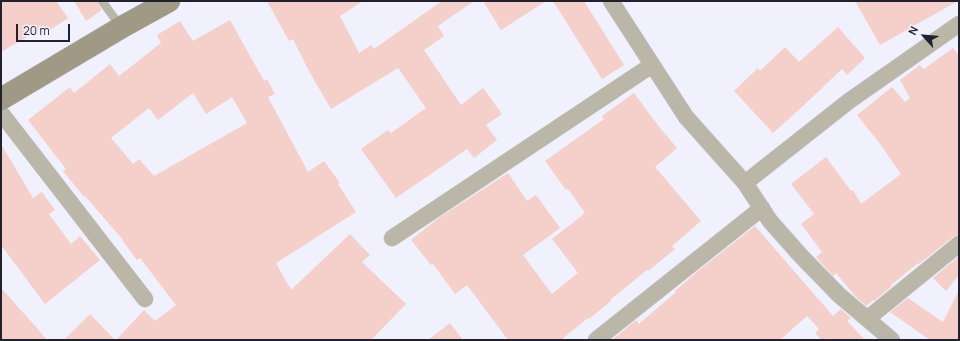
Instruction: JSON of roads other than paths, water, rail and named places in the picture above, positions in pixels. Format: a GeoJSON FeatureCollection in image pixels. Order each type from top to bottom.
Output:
{"type":"FeatureCollection","features":[{"type":"Feature","properties":{"kind":"street"},"geometry":{"type":"LineString","coordinates":[[1,99],[122,27],[169,1]]}},
{"type":"Feature","properties":{"kind":"street"},"geometry":{"type":"LineString","coordinates":[[611,1],[686,117],[745,183],[770,221],[801,256],[871,329],[892,340]]}},
{"type":"Feature","properties":{"kind":"street"},"geometry":{"type":"LineString","coordinates":[[745,183],[849,101],[959,24]]}},
{"type":"Feature","properties":{"kind":"street"},"geometry":{"type":"LineString","coordinates":[[392,238],[652,65]]}},
{"type":"Feature","properties":{"kind":"street"},"geometry":{"type":"LineString","coordinates":[[1,113],[145,299]]}},
{"type":"Feature","properties":{"kind":"street"},"geometry":{"type":"LineString","coordinates":[[596,340],[762,208]]}},
{"type":"Feature","properties":{"kind":"street"},"geometry":{"type":"LineString","coordinates":[[871,329],[959,244]]}},
{"type":"Feature","properties":{"kind":"lane"},"geometry":{"type":"LineString","coordinates":[[102,1],[122,27]]}}]}
